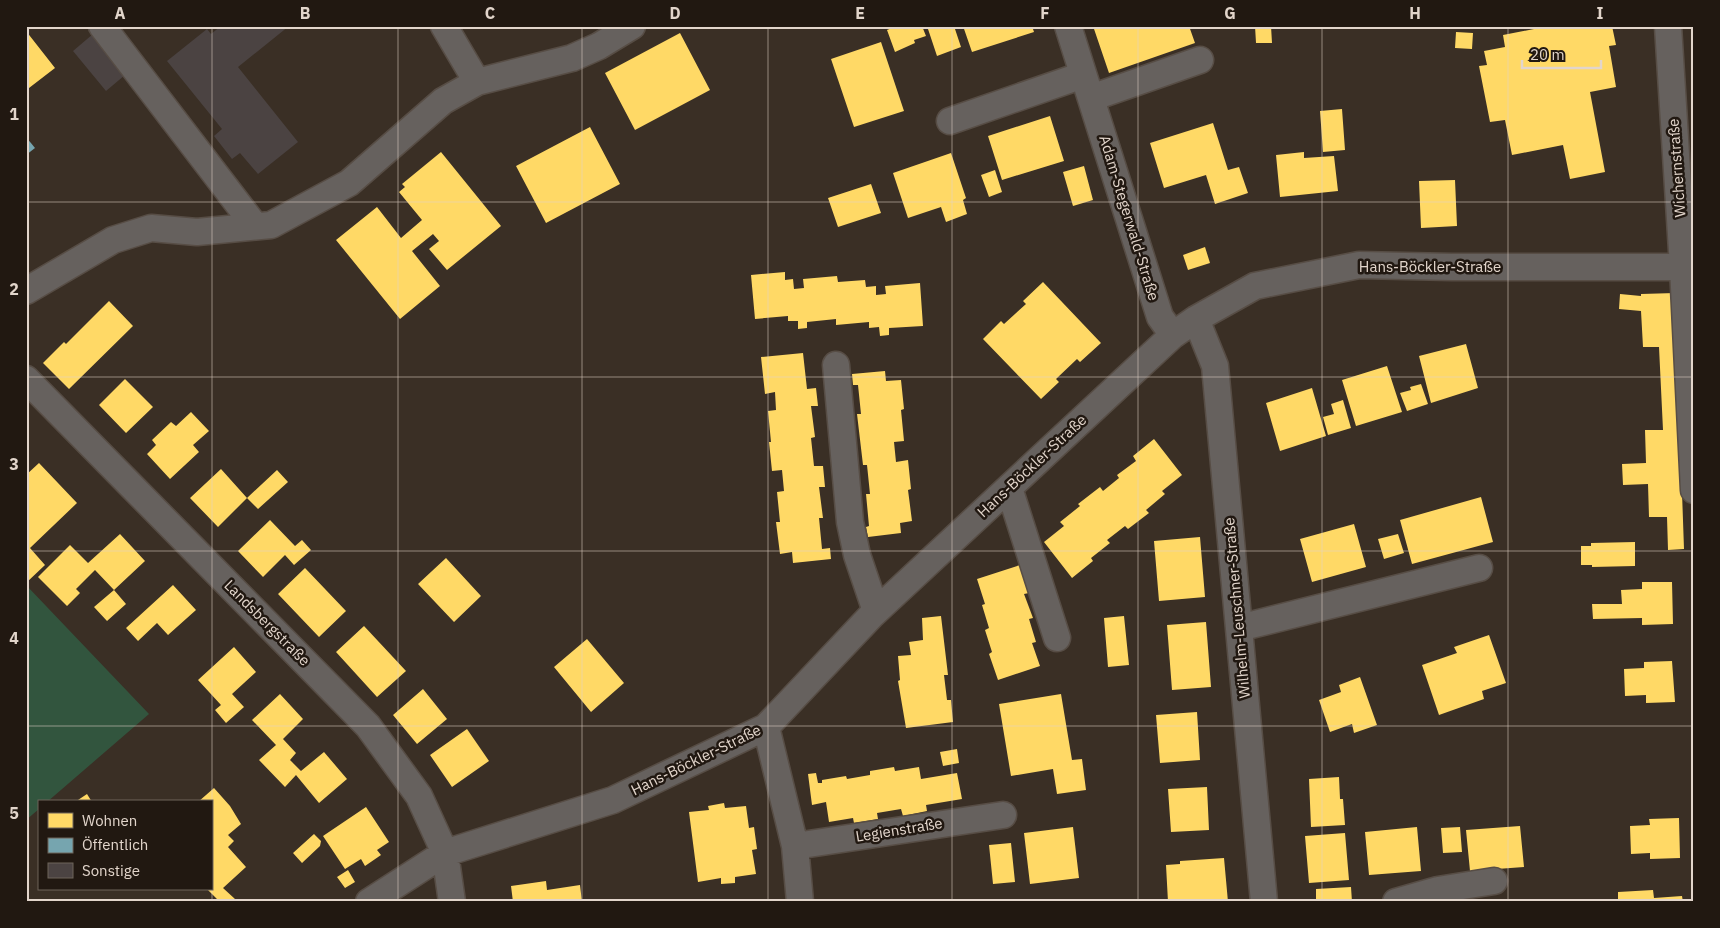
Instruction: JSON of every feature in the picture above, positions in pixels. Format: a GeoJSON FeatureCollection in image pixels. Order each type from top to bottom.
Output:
{"type":"FeatureCollection","features":[{"type":"Feature","properties":{"kind":"street"},"geometry":{"type":"LineString","coordinates":[[102,26],[255,226]]}},
{"type":"Feature","properties":{"kind":"street"},"geometry":{"type":"LineString","coordinates":[[444,26],[477,82]]}},
{"type":"Feature","properties":{"kind":"street"},"geometry":{"type":"LineString","coordinates":[[26,292],[113,240],[151,228],[197,232],[271,224],[349,184],[443,101],[477,82],[572,58],[599,46],[632,26]]}},
{"type":"Feature","properties":{"kind":"street","name":"Adam-Stegerwald-Straße"},"geometry":{"type":"LineString","coordinates":[[1068,26],[1160,317],[1173,335]]}},
{"type":"Feature","properties":{"kind":"street","name":"Wichernstraße"},"geometry":{"type":"LineString","coordinates":[[1668,26],[1694,490]]}},
{"type":"Feature","properties":{"kind":"street"},"geometry":{"type":"LineString","coordinates":[[950,121],[1087,86],[1200,60]]}},
{"type":"Feature","properties":{"kind":"street","name":"Hans-Böckler-Straße"},"geometry":{"type":"LineString","coordinates":[[369,902],[445,853],[613,800],[766,727],[876,612],[1173,335],[1196,319],[1255,286],[1359,265],[1683,267]]}},
{"type":"Feature","properties":{"kind":"street","name":"Wilhelm-Leuschner-Straße"},"geometry":{"type":"LineString","coordinates":[[1196,319],[1215,366],[1264,902]]}},
{"type":"Feature","properties":{"kind":"street"},"geometry":{"type":"LineString","coordinates":[[836,365],[850,522],[857,555],[876,612]]}},
{"type":"Feature","properties":{"kind":"street","name":"Landsbergstraße"},"geometry":{"type":"LineString","coordinates":[[26,379],[368,726],[419,796],[445,853],[452,902]]}},
{"type":"Feature","properties":{"kind":"street"},"geometry":{"type":"LineString","coordinates":[[1009,488],[1057,638]]}},
{"type":"Feature","properties":{"kind":"street"},"geometry":{"type":"LineString","coordinates":[[1239,628],[1479,568]]}},
{"type":"Feature","properties":{"kind":"street"},"geometry":{"type":"LineString","coordinates":[[766,727],[795,846],[800,902]]}},
{"type":"Feature","properties":{"kind":"street","name":"Legienstraße"},"geometry":{"type":"LineString","coordinates":[[795,846],[1003,814]]}},
{"type":"Feature","properties":{"kind":"street"},"geometry":{"type":"LineString","coordinates":[[1396,902],[1438,890],[1494,881]]}},
{"type":"Feature","properties":{"kind":"green space"},"geometry":{"type":"Polygon","coordinates":[[[26,585],[149,714],[49,800],[38,800],[38,810],[26,820],[26,585]]]}},
{"type":"Feature","properties":{"kind":"building: Wohnen"},"geometry":{"type":"Polygon","coordinates":[[[897,26],[922,26],[926,36],[914,40],[915,43],[895,52],[887,30],[897,26]]]}},
{"type":"Feature","properties":{"kind":"building: Wohnen"},"geometry":{"type":"Polygon","coordinates":[[[927,26],[954,26],[961,47],[937,56],[927,26]]]}},
{"type":"Feature","properties":{"kind":"building: Wohnen"},"geometry":{"type":"Polygon","coordinates":[[[963,26],[1032,26],[1034,32],[972,52],[963,26]]]}},
{"type":"Feature","properties":{"kind":"building: Wohnen"},"geometry":{"type":"Polygon","coordinates":[[[1093,26],[1189,26],[1195,43],[1109,73],[1093,26]]]}},
{"type":"Feature","properties":{"kind":"building: Wohnen"},"geometry":{"type":"Polygon","coordinates":[[[1255,26],[1271,26],[1272,43],[1256,43],[1255,26]]]}},
{"type":"Feature","properties":{"kind":"building: Wohnen"},"geometry":{"type":"Polygon","coordinates":[[[1539,26],[1612,26],[1616,45],[1609,46],[1616,87],[1590,92],[1605,172],[1570,179],[1563,145],[1512,155],[1505,120],[1490,122],[1479,66],[1487,65],[1484,51],[1505,47],[1503,35],[1539,28],[1539,26]]]}},
{"type":"Feature","properties":{"kind":"building: Wohnen"},"geometry":{"type":"Polygon","coordinates":[[[26,31],[55,68],[29,88],[26,84],[26,31]]]}},
{"type":"Feature","properties":{"kind":"building: Wohnen"},"geometry":{"type":"Polygon","coordinates":[[[1456,32],[1473,33],[1472,49],[1455,48],[1456,32]]]}},
{"type":"Feature","properties":{"kind":"building: Wohnen"},"geometry":{"type":"Polygon","coordinates":[[[680,33],[710,90],[635,130],[605,73],[680,33]]]}},
{"type":"Feature","properties":{"kind":"building: Wohnen"},"geometry":{"type":"Polygon","coordinates":[[[881,42],[904,111],[854,127],[831,59],[881,42]]]}},
{"type":"Feature","properties":{"kind":"building: Wohnen"},"geometry":{"type":"Polygon","coordinates":[[[1342,109],[1345,150],[1323,152],[1320,111],[1342,109]]]}},
{"type":"Feature","properties":{"kind":"building: Wohnen"},"geometry":{"type":"Polygon","coordinates":[[[1050,116],[1064,161],[1002,180],[988,136],[1050,116]]]}},
{"type":"Feature","properties":{"kind":"building: Wohnen"},"geometry":{"type":"Polygon","coordinates":[[[1213,123],[1228,170],[1239,167],[1248,193],[1215,204],[1206,175],[1164,188],[1150,143],[1213,123]]]}},
{"type":"Feature","properties":{"kind":"building: Wohnen"},"geometry":{"type":"Polygon","coordinates":[[[590,127],[620,184],[546,223],[516,166],[590,127]]]}},
{"type":"Feature","properties":{"kind":"building: Wohnen"},"geometry":{"type":"Polygon","coordinates":[[[441,152],[501,226],[447,270],[429,249],[439,241],[433,234],[412,251],[440,286],[400,319],[336,240],[377,207],[401,238],[422,220],[399,192],[405,187],[402,184],[441,152]]]}},
{"type":"Feature","properties":{"kind":"building: Wohnen"},"geometry":{"type":"Polygon","coordinates":[[[1304,152],[1304,158],[1334,156],[1338,191],[1280,197],[1276,155],[1304,152]]]}},
{"type":"Feature","properties":{"kind":"building: Wohnen"},"geometry":{"type":"Polygon","coordinates":[[[951,153],[966,198],[963,200],[967,214],[946,222],[941,207],[908,218],[893,173],[951,153]]]}},
{"type":"Feature","properties":{"kind":"building: Wohnen"},"geometry":{"type":"Polygon","coordinates":[[[1084,166],[1093,200],[1073,206],[1063,172],[1084,166]]]}},
{"type":"Feature","properties":{"kind":"building: Wohnen"},"geometry":{"type":"Polygon","coordinates":[[[995,170],[1002,192],[989,197],[981,175],[995,170]]]}},
{"type":"Feature","properties":{"kind":"building: Wohnen"},"geometry":{"type":"Polygon","coordinates":[[[1455,180],[1457,226],[1421,228],[1419,181],[1455,180]]]}},
{"type":"Feature","properties":{"kind":"building: Wohnen"},"geometry":{"type":"Polygon","coordinates":[[[871,184],[881,213],[838,227],[828,198],[871,184]]]}},
{"type":"Feature","properties":{"kind":"building: Wohnen"},"geometry":{"type":"Polygon","coordinates":[[[1205,247],[1210,263],[1188,270],[1183,255],[1205,247]]]}},
{"type":"Feature","properties":{"kind":"building: Wohnen"},"geometry":{"type":"Polygon","coordinates":[[[785,272],[785,280],[793,279],[794,289],[804,288],[803,279],[837,276],[838,282],[865,280],[866,287],[876,286],[876,295],[886,294],[885,286],[920,283],[923,326],[889,328],[889,335],[880,336],[879,327],[869,328],[869,322],[836,325],[836,319],[807,322],[807,328],[798,329],[798,321],[788,321],[788,316],[755,319],[751,275],[785,272]]]}},
{"type":"Feature","properties":{"kind":"building: Wohnen"},"geometry":{"type":"Polygon","coordinates":[[[1043,282],[1101,343],[1080,362],[1077,359],[1056,379],[1059,382],[1041,399],[983,339],[1001,321],[1004,324],[1026,304],[1023,301],[1043,282]]]}},
{"type":"Feature","properties":{"kind":"building: Wohnen"},"geometry":{"type":"Polygon","coordinates":[[[1675,293],[1684,549],[1668,550],[1667,517],[1649,517],[1648,484],[1623,485],[1622,464],[1646,463],[1645,430],[1663,430],[1659,347],[1643,347],[1641,311],[1619,309],[1620,294],[1641,296],[1641,294],[1675,293]]]}},
{"type":"Feature","properties":{"kind":"building: Wohnen"},"geometry":{"type":"Polygon","coordinates":[[[109,301],[133,326],[69,389],[43,363],[64,342],[66,344],[109,301]]]}},
{"type":"Feature","properties":{"kind":"building: Wohnen"},"geometry":{"type":"Polygon","coordinates":[[[1466,344],[1478,388],[1431,403],[1419,356],[1466,344]]]}},
{"type":"Feature","properties":{"kind":"building: Wohnen"},"geometry":{"type":"Polygon","coordinates":[[[803,353],[807,389],[816,388],[818,406],[811,406],[815,437],[811,438],[814,466],[823,466],[825,487],[819,487],[823,518],[819,518],[822,549],[830,548],[831,559],[793,563],[792,552],[780,554],[776,522],[780,522],[777,492],[784,491],[782,470],[772,471],[768,411],[776,410],[775,392],[765,394],[761,357],[803,353]]]}},
{"type":"Feature","properties":{"kind":"building: Wohnen"},"geometry":{"type":"Polygon","coordinates":[[[1387,366],[1402,412],[1356,426],[1342,380],[1387,366]]]}},
{"type":"Feature","properties":{"kind":"building: Wohnen"},"geometry":{"type":"Polygon","coordinates":[[[885,371],[886,381],[901,380],[904,409],[901,410],[904,441],[894,442],[896,462],[908,460],[911,489],[908,490],[912,521],[900,523],[901,533],[868,537],[866,527],[869,526],[866,494],[870,494],[867,465],[863,465],[857,414],[861,414],[858,385],[853,385],[852,374],[885,371]]]}},
{"type":"Feature","properties":{"kind":"building: Wohnen"},"geometry":{"type":"Polygon","coordinates":[[[125,379],[153,407],[126,433],[99,405],[125,379]]]}},
{"type":"Feature","properties":{"kind":"building: Wohnen"},"geometry":{"type":"Polygon","coordinates":[[[1421,384],[1428,404],[1407,411],[1400,393],[1411,390],[1410,387],[1421,384]]]}},
{"type":"Feature","properties":{"kind":"building: Wohnen"},"geometry":{"type":"Polygon","coordinates":[[[1312,388],[1326,436],[1280,451],[1266,403],[1312,388]]]}},
{"type":"Feature","properties":{"kind":"building: Wohnen"},"geometry":{"type":"Polygon","coordinates":[[[1343,400],[1351,428],[1328,435],[1323,417],[1334,414],[1331,404],[1343,400]]]}},
{"type":"Feature","properties":{"kind":"building: Wohnen"},"geometry":{"type":"Polygon","coordinates":[[[191,412],[209,431],[193,445],[199,452],[170,479],[147,454],[156,445],[152,440],[171,422],[176,426],[191,412]]]}},
{"type":"Feature","properties":{"kind":"building: Wohnen"},"geometry":{"type":"Polygon","coordinates":[[[1154,439],[1182,475],[1162,491],[1165,494],[1146,510],[1149,513],[1128,529],[1125,526],[1107,540],[1110,543],[1091,558],[1093,561],[1072,578],[1044,542],[1064,526],[1060,522],[1080,506],[1078,504],[1100,487],[1103,491],[1119,478],[1117,475],[1136,461],[1133,456],[1154,439]]]}},
{"type":"Feature","properties":{"kind":"building: Wohnen"},"geometry":{"type":"Polygon","coordinates":[[[39,463],[77,503],[30,548],[45,565],[26,583],[26,475],[39,463]]]}},
{"type":"Feature","properties":{"kind":"building: Wohnen"},"geometry":{"type":"Polygon","coordinates":[[[221,469],[247,498],[218,527],[190,498],[221,469]]]}},
{"type":"Feature","properties":{"kind":"building: Wohnen"},"geometry":{"type":"Polygon","coordinates":[[[277,470],[288,482],[258,509],[247,498],[277,470]]]}},
{"type":"Feature","properties":{"kind":"building: Wohnen"},"geometry":{"type":"Polygon","coordinates":[[[1481,497],[1493,542],[1412,564],[1400,520],[1481,497]]]}},
{"type":"Feature","properties":{"kind":"building: Wohnen"},"geometry":{"type":"Polygon","coordinates":[[[270,520],[295,546],[302,540],[311,550],[294,565],[285,555],[263,577],[238,551],[270,520]]]}},
{"type":"Feature","properties":{"kind":"building: Wohnen"},"geometry":{"type":"Polygon","coordinates":[[[1354,524],[1366,567],[1312,582],[1300,539],[1354,524]]]}},
{"type":"Feature","properties":{"kind":"building: Wohnen"},"geometry":{"type":"Polygon","coordinates":[[[120,534],[145,561],[114,590],[95,570],[76,589],[80,593],[67,606],[38,577],[70,545],[88,563],[120,534]]]}},
{"type":"Feature","properties":{"kind":"building: Wohnen"},"geometry":{"type":"Polygon","coordinates":[[[1398,534],[1404,553],[1384,559],[1378,539],[1398,534]]]}},
{"type":"Feature","properties":{"kind":"building: Wohnen"},"geometry":{"type":"Polygon","coordinates":[[[1200,537],[1205,597],[1159,601],[1154,541],[1200,537]]]}},
{"type":"Feature","properties":{"kind":"building: Wohnen"},"geometry":{"type":"Polygon","coordinates":[[[1635,542],[1635,566],[1592,567],[1592,565],[1581,565],[1581,546],[1591,546],[1591,543],[1635,542]]]}},
{"type":"Feature","properties":{"kind":"building: Wohnen"},"geometry":{"type":"Polygon","coordinates":[[[446,558],[481,596],[454,622],[418,584],[446,558]]]}},
{"type":"Feature","properties":{"kind":"building: Wohnen"},"geometry":{"type":"Polygon","coordinates":[[[1020,565],[1029,593],[1024,594],[1033,618],[1029,619],[1036,642],[1032,643],[1040,666],[998,680],[989,654],[992,652],[985,630],[989,628],[982,605],[985,604],[977,579],[1020,565]]]}},
{"type":"Feature","properties":{"kind":"building: Wohnen"},"geometry":{"type":"Polygon","coordinates":[[[305,568],[346,611],[319,637],[278,594],[305,568]]]}},
{"type":"Feature","properties":{"kind":"building: Wohnen"},"geometry":{"type":"Polygon","coordinates":[[[1642,582],[1672,582],[1673,624],[1642,625],[1642,618],[1593,619],[1592,604],[1622,604],[1621,590],[1642,589],[1642,582]]]}},
{"type":"Feature","properties":{"kind":"building: Wohnen"},"geometry":{"type":"Polygon","coordinates":[[[173,585],[196,610],[168,635],[157,623],[138,641],[126,628],[173,585]]]}},
{"type":"Feature","properties":{"kind":"building: Wohnen"},"geometry":{"type":"Polygon","coordinates":[[[114,590],[126,604],[107,621],[94,607],[114,590]]]}},
{"type":"Feature","properties":{"kind":"building: Wohnen"},"geometry":{"type":"Polygon","coordinates":[[[941,616],[948,675],[944,675],[947,700],[951,700],[953,722],[906,728],[898,681],[900,680],[898,656],[911,655],[909,642],[923,640],[922,618],[941,616]]]}},
{"type":"Feature","properties":{"kind":"building: Wohnen"},"geometry":{"type":"Polygon","coordinates":[[[1124,616],[1129,665],[1108,667],[1104,618],[1124,616]]]}},
{"type":"Feature","properties":{"kind":"building: Wohnen"},"geometry":{"type":"Polygon","coordinates":[[[1206,622],[1211,687],[1172,690],[1167,625],[1206,622]]]}},
{"type":"Feature","properties":{"kind":"building: Wohnen"},"geometry":{"type":"Polygon","coordinates":[[[364,626],[406,671],[377,697],[336,652],[364,626]]]}},
{"type":"Feature","properties":{"kind":"building: Wohnen"},"geometry":{"type":"Polygon","coordinates":[[[1489,635],[1506,683],[1482,691],[1484,699],[1439,715],[1422,665],[1457,653],[1454,647],[1489,635]]]}},
{"type":"Feature","properties":{"kind":"building: Wohnen"},"geometry":{"type":"Polygon","coordinates":[[[587,639],[624,683],[591,712],[554,667],[587,639]]]}},
{"type":"Feature","properties":{"kind":"building: Wohnen"},"geometry":{"type":"Polygon","coordinates":[[[234,647],[256,672],[232,694],[244,707],[226,723],[215,710],[221,705],[198,680],[234,647]]]}},
{"type":"Feature","properties":{"kind":"building: Wohnen"},"geometry":{"type":"Polygon","coordinates":[[[1672,661],[1675,702],[1646,703],[1646,695],[1625,696],[1624,669],[1644,668],[1644,662],[1672,661]]]}},
{"type":"Feature","properties":{"kind":"building: Wohnen"},"geometry":{"type":"Polygon","coordinates":[[[1360,677],[1377,725],[1354,733],[1352,724],[1330,732],[1319,700],[1341,692],[1339,685],[1360,677]]]}},
{"type":"Feature","properties":{"kind":"building: Wohnen"},"geometry":{"type":"Polygon","coordinates":[[[423,689],[447,719],[417,744],[393,715],[423,689]]]}},
{"type":"Feature","properties":{"kind":"building: Wohnen"},"geometry":{"type":"Polygon","coordinates":[[[280,694],[303,719],[283,739],[296,753],[290,760],[301,771],[324,752],[347,779],[319,803],[296,775],[285,787],[259,760],[276,745],[252,720],[280,694]]]}},
{"type":"Feature","properties":{"kind":"building: Wohnen"},"geometry":{"type":"Polygon","coordinates":[[[1061,694],[1072,760],[1082,759],[1086,790],[1057,794],[1053,769],[1011,776],[999,704],[1061,694]]]}},
{"type":"Feature","properties":{"kind":"building: Wohnen"},"geometry":{"type":"Polygon","coordinates":[[[1197,712],[1200,760],[1160,763],[1156,715],[1197,712]]]}},
{"type":"Feature","properties":{"kind":"building: Wohnen"},"geometry":{"type":"Polygon","coordinates":[[[467,729],[489,761],[452,787],[430,755],[467,729]]]}},
{"type":"Feature","properties":{"kind":"building: Wohnen"},"geometry":{"type":"Polygon","coordinates":[[[957,749],[959,763],[943,766],[940,752],[957,749]]]}},
{"type":"Feature","properties":{"kind":"building: Wohnen"},"geometry":{"type":"Polygon","coordinates":[[[894,767],[895,771],[919,767],[921,779],[957,773],[962,799],[926,805],[927,811],[903,816],[901,809],[877,813],[878,819],[854,823],[853,818],[829,822],[826,802],[812,805],[808,774],[816,773],[818,783],[822,783],[822,780],[846,776],[847,779],[870,775],[870,771],[894,767]]]}},
{"type":"Feature","properties":{"kind":"building: Wohnen"},"geometry":{"type":"Polygon","coordinates":[[[1339,777],[1340,799],[1343,799],[1345,825],[1311,827],[1309,779],[1339,777]]]}},
{"type":"Feature","properties":{"kind":"building: Wohnen"},"geometry":{"type":"Polygon","coordinates":[[[1207,787],[1209,830],[1171,832],[1168,789],[1207,787]]]}},
{"type":"Feature","properties":{"kind":"building: Wohnen"},"geometry":{"type":"Polygon","coordinates":[[[214,788],[230,806],[241,824],[228,835],[234,841],[228,847],[246,867],[223,888],[235,899],[233,902],[220,902],[208,890],[212,890],[212,800],[200,800],[214,788]]]}},
{"type":"Feature","properties":{"kind":"building: Wohnen"},"geometry":{"type":"Polygon","coordinates":[[[87,794],[91,800],[78,800],[87,794]]]}},
{"type":"Feature","properties":{"kind":"building: Wohnen"},"geometry":{"type":"Polygon","coordinates":[[[724,803],[725,808],[746,806],[749,828],[754,827],[757,849],[752,850],[756,874],[735,877],[735,883],[721,884],[721,878],[698,882],[689,812],[709,810],[708,806],[724,803]]]}},
{"type":"Feature","properties":{"kind":"building: Wohnen"},"geometry":{"type":"Polygon","coordinates":[[[366,807],[389,842],[377,850],[381,855],[365,866],[361,859],[345,869],[323,836],[366,807]]]}},
{"type":"Feature","properties":{"kind":"building: Wohnen"},"geometry":{"type":"Polygon","coordinates":[[[1679,818],[1680,858],[1650,859],[1650,853],[1631,854],[1630,826],[1650,825],[1649,819],[1679,818]]]}},
{"type":"Feature","properties":{"kind":"building: Wohnen"},"geometry":{"type":"Polygon","coordinates":[[[1520,826],[1524,867],[1470,871],[1466,830],[1520,826]]]}},
{"type":"Feature","properties":{"kind":"building: Wohnen"},"geometry":{"type":"Polygon","coordinates":[[[1073,827],[1079,878],[1030,884],[1024,833],[1073,827]]]}},
{"type":"Feature","properties":{"kind":"building: Wohnen"},"geometry":{"type":"Polygon","coordinates":[[[1417,827],[1421,871],[1369,875],[1365,832],[1417,827]]]}},
{"type":"Feature","properties":{"kind":"building: Wohnen"},"geometry":{"type":"Polygon","coordinates":[[[1460,827],[1462,852],[1443,853],[1441,828],[1460,827]]]}},
{"type":"Feature","properties":{"kind":"building: Wohnen"},"geometry":{"type":"Polygon","coordinates":[[[1345,833],[1349,880],[1309,883],[1305,836],[1345,833]]]}},
{"type":"Feature","properties":{"kind":"building: Wohnen"},"geometry":{"type":"Polygon","coordinates":[[[314,834],[321,841],[320,846],[302,863],[293,853],[314,834]]]}},
{"type":"Feature","properties":{"kind":"building: Wohnen"},"geometry":{"type":"Polygon","coordinates":[[[1011,843],[1015,882],[993,884],[989,845],[1011,843]]]}},
{"type":"Feature","properties":{"kind":"building: Wohnen"},"geometry":{"type":"Polygon","coordinates":[[[1224,858],[1228,902],[1168,902],[1166,865],[1180,864],[1180,861],[1224,858]]]}},
{"type":"Feature","properties":{"kind":"building: Wohnen"},"geometry":{"type":"Polygon","coordinates":[[[348,870],[355,882],[345,888],[337,877],[348,870]]]}},
{"type":"Feature","properties":{"kind":"building: Wohnen"},"geometry":{"type":"Polygon","coordinates":[[[546,881],[547,890],[580,885],[582,902],[513,902],[511,886],[546,881]]]}},
{"type":"Feature","properties":{"kind":"building: Wohnen"},"geometry":{"type":"Polygon","coordinates":[[[1351,887],[1352,902],[1316,902],[1316,889],[1351,887]]]}},
{"type":"Feature","properties":{"kind":"building: Wohnen"},"geometry":{"type":"Polygon","coordinates":[[[1653,890],[1654,898],[1682,896],[1683,902],[1618,902],[1618,892],[1653,890]]]}},
{"type":"Feature","properties":{"kind":"building: Öffentlich"},"geometry":{"type":"Polygon","coordinates":[[[26,137],[35,148],[26,155],[26,137]]]}},
{"type":"Feature","properties":{"kind":"building: Sonstige"},"geometry":{"type":"Polygon","coordinates":[[[221,26],[289,26],[238,67],[298,142],[258,174],[240,153],[232,159],[214,136],[222,129],[167,61],[207,29],[211,34],[221,26]]]}},
{"type":"Feature","properties":{"kind":"building: Sonstige"},"geometry":{"type":"Polygon","coordinates":[[[93,34],[125,75],[106,91],[73,51],[93,34]]]}}]}
